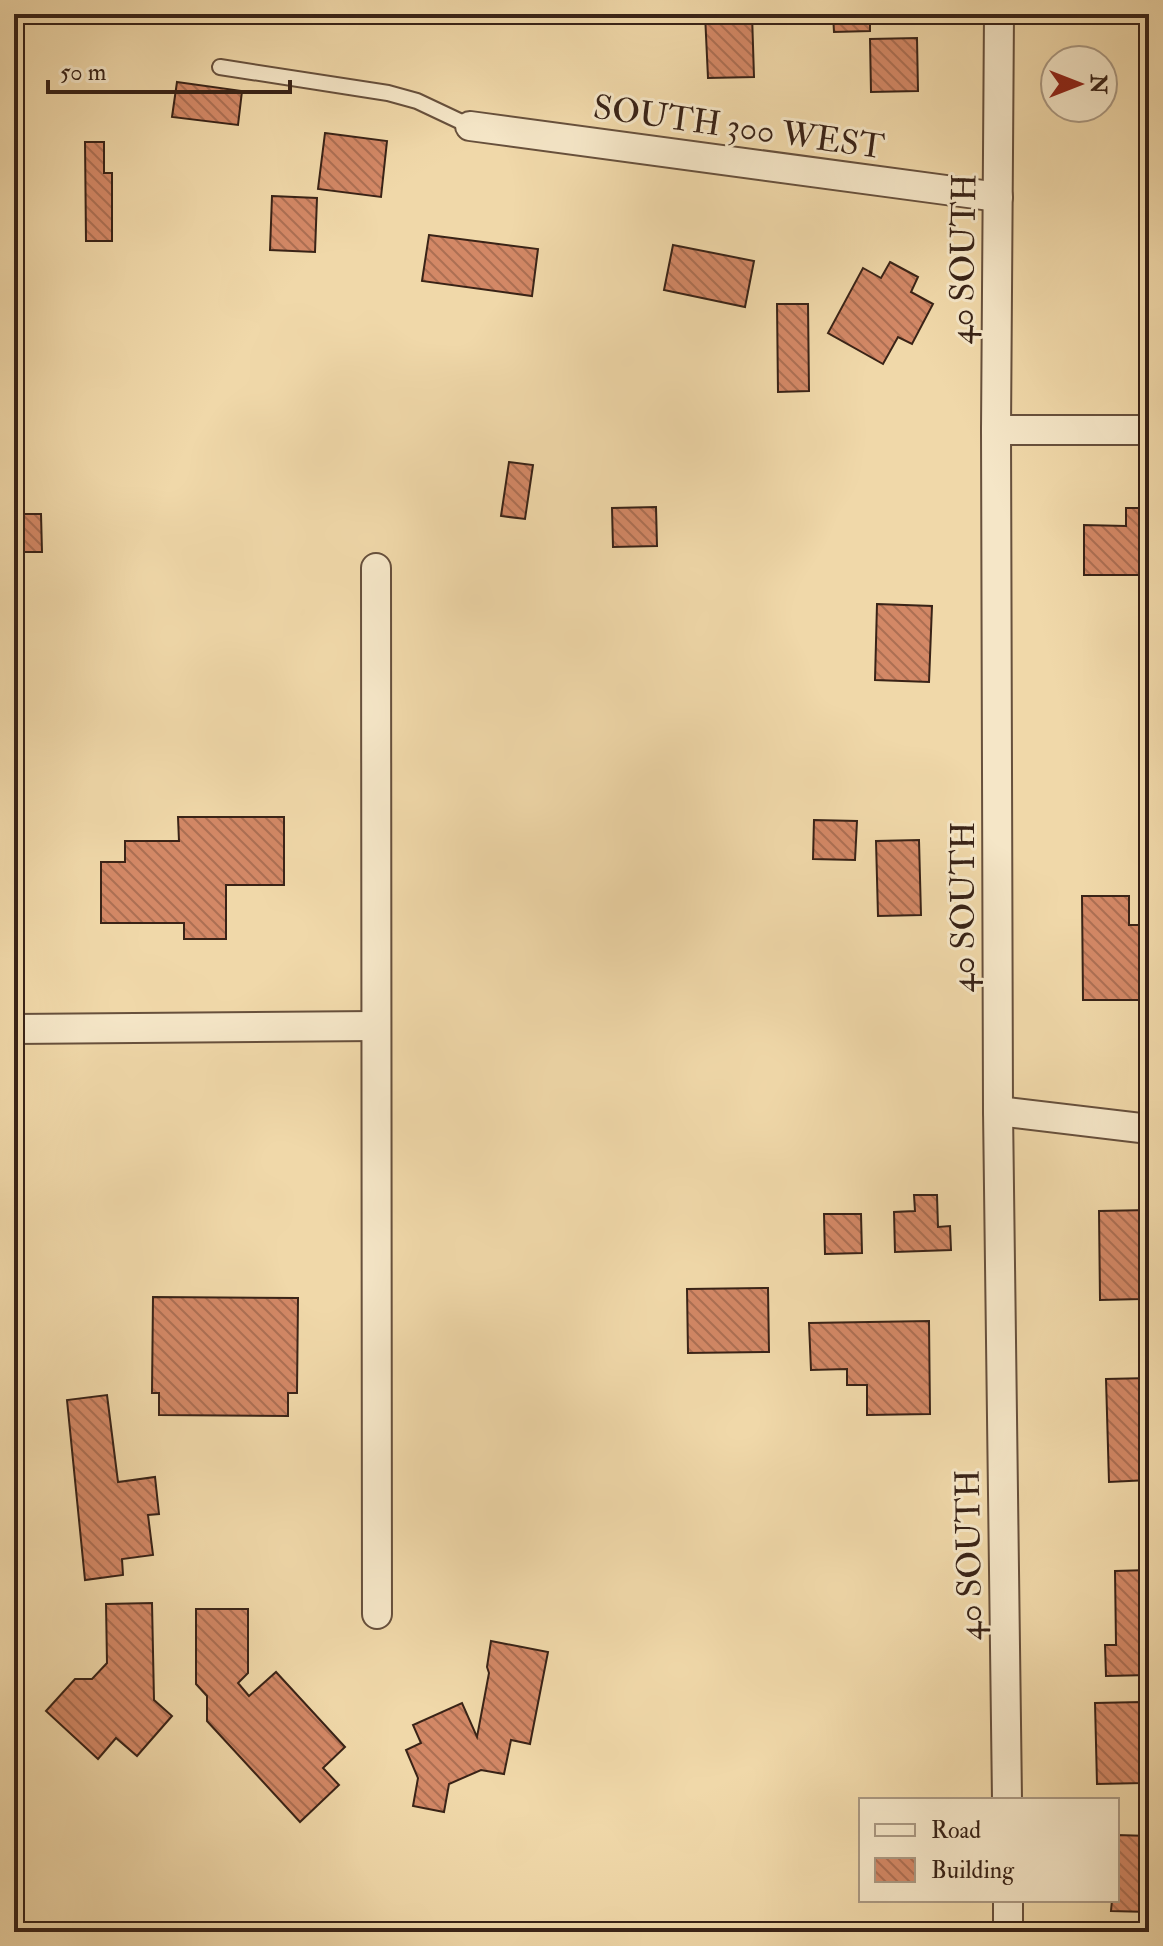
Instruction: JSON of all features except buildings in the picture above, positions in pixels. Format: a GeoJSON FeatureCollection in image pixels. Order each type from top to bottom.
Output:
{"type":"FeatureCollection","features":[{"type":"Feature","properties":{"kind":"street","name":"40 SOUTH"},"geometry":{"type":"LineString","coordinates":[[999,14],[996,430],[998,1111],[1007,1798]]}},
{"type":"Feature","properties":{"kind":"street","name":"SOUTH 300 WEST"},"geometry":{"type":"LineString","coordinates":[[470,126],[998,197]]}},
{"type":"Feature","properties":{"kind":"street"},"geometry":{"type":"LineString","coordinates":[[996,430],[1149,430]]}},
{"type":"Feature","properties":{"kind":"street"},"geometry":{"type":"LineString","coordinates":[[376,568],[377,1614]]}},
{"type":"Feature","properties":{"kind":"street"},"geometry":{"type":"LineString","coordinates":[[14,1029],[375,1026]]}},
{"type":"Feature","properties":{"kind":"street"},"geometry":{"type":"LineString","coordinates":[[998,1111],[1149,1129]]}},
{"type":"Feature","properties":{"kind":"street"},"geometry":{"type":"LineString","coordinates":[[1008,1902],[1008,1932]]}},
{"type":"Feature","properties":{"kind":"lane"},"geometry":{"type":"LineString","coordinates":[[220,67],[388,93],[417,101],[470,126]]}}]}
